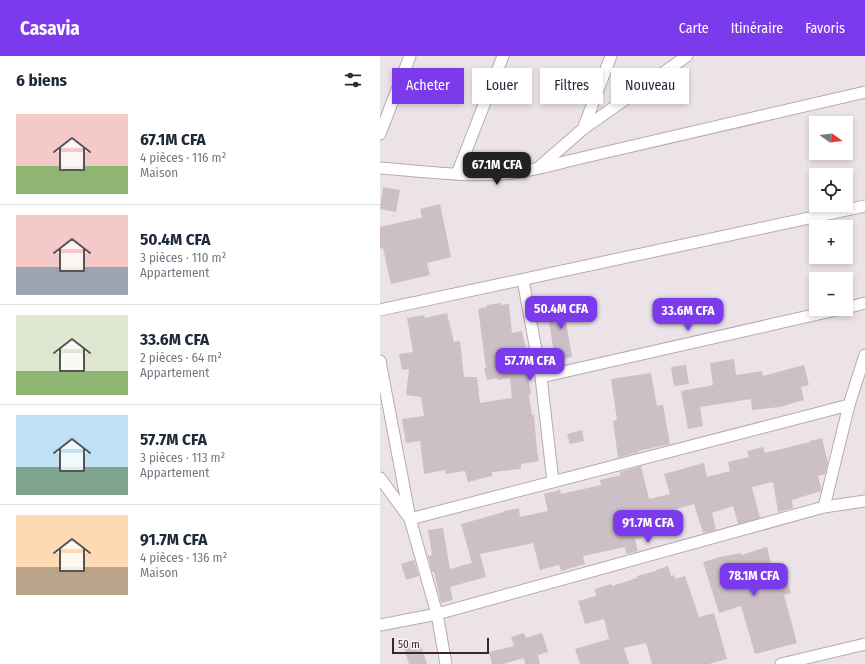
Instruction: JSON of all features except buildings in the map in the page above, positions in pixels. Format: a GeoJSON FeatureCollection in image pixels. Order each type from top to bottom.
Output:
{"type":"FeatureCollection","features":[{"type":"Feature","properties":{"kind":"street"},"geometry":{"type":"LineString","coordinates":[[380,134],[410,56]]}},
{"type":"Feature","properties":{"kind":"street"},"geometry":{"type":"LineString","coordinates":[[457,174],[503,56]]}},
{"type":"Feature","properties":{"kind":"street"},"geometry":{"type":"LineString","coordinates":[[583,129],[611,56]]}},
{"type":"Feature","properties":{"kind":"street"},"geometry":{"type":"LineString","coordinates":[[536,170],[583,129],[687,56]]}},
{"type":"Feature","properties":{"kind":"street"},"geometry":{"type":"LineString","coordinates":[[380,168],[457,174],[503,174],[536,170],[581,158],[865,92]]}},
{"type":"Feature","properties":{"kind":"street"},"geometry":{"type":"LineString","coordinates":[[380,310],[865,206]]}},
{"type":"Feature","properties":{"kind":"street"},"geometry":{"type":"LineString","coordinates":[[523,280],[541,377],[553,482]]}},
{"type":"Feature","properties":{"kind":"street"},"geometry":{"type":"LineString","coordinates":[[853,306],[865,303]]}},
{"type":"Feature","properties":{"kind":"street"},"geometry":{"type":"LineString","coordinates":[[541,377],[809,316]]}},
{"type":"Feature","properties":{"kind":"street"},"geometry":{"type":"LineString","coordinates":[[824,507],[849,405],[865,355]]}},
{"type":"Feature","properties":{"kind":"street"},"geometry":{"type":"LineString","coordinates":[[380,361],[410,520],[437,614],[446,664]]}},
{"type":"Feature","properties":{"kind":"street"},"geometry":{"type":"LineString","coordinates":[[410,520],[849,405]]}},
{"type":"Feature","properties":{"kind":"street"},"geometry":{"type":"LineString","coordinates":[[380,478],[410,520]]}},
{"type":"Feature","properties":{"kind":"street"},"geometry":{"type":"LineString","coordinates":[[380,625],[437,614],[824,507],[865,501]]}},
{"type":"Feature","properties":{"kind":"street"},"geometry":{"type":"LineString","coordinates":[[781,664],[865,644]]}}]}
